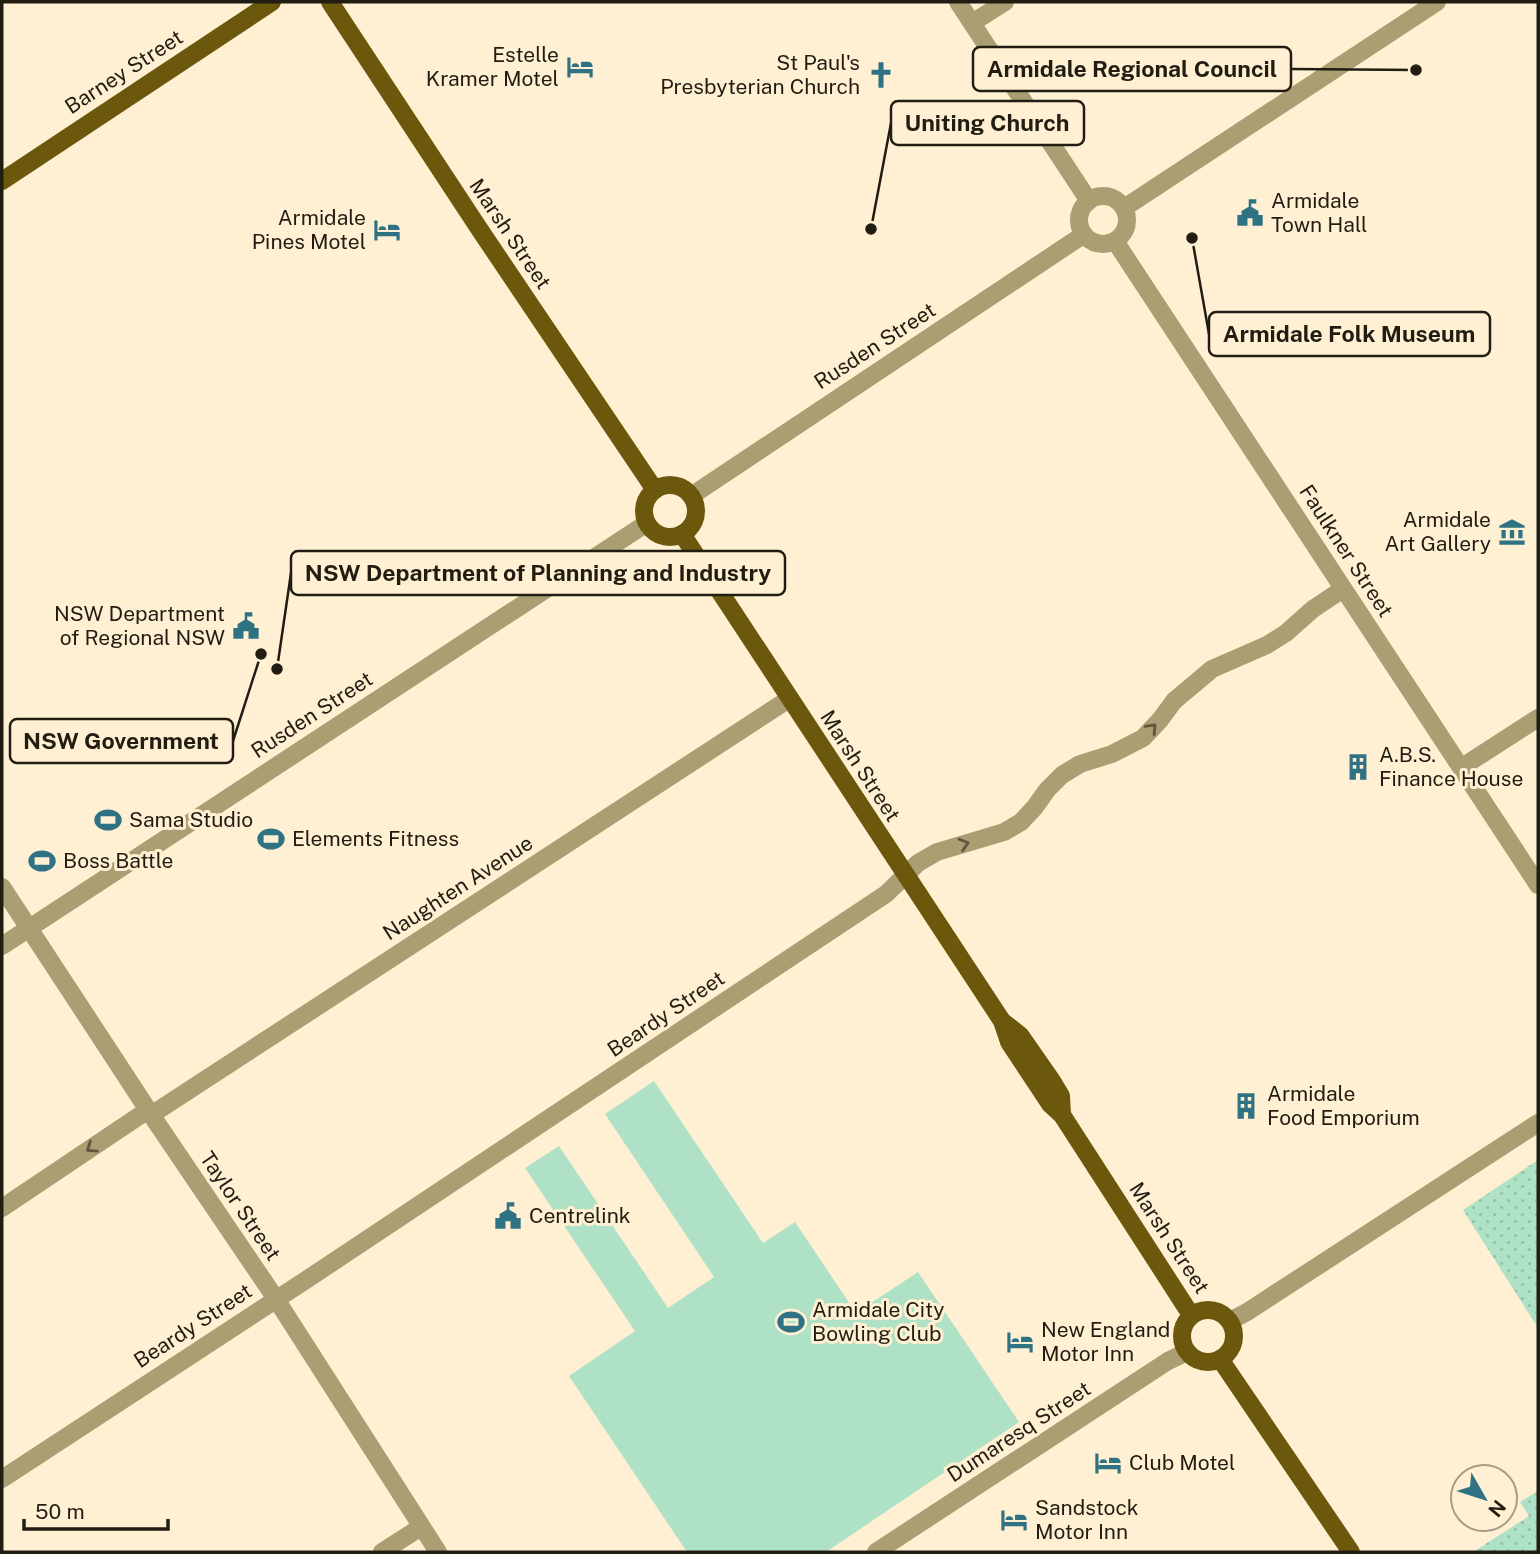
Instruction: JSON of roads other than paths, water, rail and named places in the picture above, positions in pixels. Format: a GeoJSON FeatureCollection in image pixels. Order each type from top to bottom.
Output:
{"type":"FeatureCollection","features":[{"type":"Feature","properties":{"kind":"main road","name":"Barney Street"},"geometry":{"type":"LineString","coordinates":[[2,181],[272,2]]}},
{"type":"Feature","properties":{"kind":"main road","name":"Marsh Street"},"geometry":{"type":"LineString","coordinates":[[330,2],[655,490]]}},
{"type":"Feature","properties":{"kind":"main road"},"geometry":{"type":"LineString","coordinates":[[674,486],[684,489],[691,496],[696,512],[689,529],[674,537],[665,537],[647,523],[645,505],[655,490],[674,486]]}},
{"type":"Feature","properties":{"kind":"main road","name":"Marsh Street"},"geometry":{"type":"LineString","coordinates":[[682,534],[1002,1021],[1009,1042],[1050,1104],[1062,1115],[1191,1315]]}},
{"type":"Feature","properties":{"kind":"main road"},"geometry":{"type":"LineString","coordinates":[[1212,1309],[1226,1315],[1234,1329],[1235,1338],[1227,1354],[1213,1362],[1199,1360],[1187,1352],[1182,1337],[1183,1329],[1191,1315],[1212,1309]]}},
{"type":"Feature","properties":{"kind":"main road"},"geometry":{"type":"LineString","coordinates":[[1220,1359],[1351,1552]]}},
{"type":"Feature","properties":{"kind":"street"},"geometry":{"type":"LineString","coordinates":[[958,2],[1088,201]]}},
{"type":"Feature","properties":{"kind":"street"},"geometry":{"type":"LineString","coordinates":[[972,23],[1005,2]]}},
{"type":"Feature","properties":{"kind":"street"},"geometry":{"type":"LineString","coordinates":[[1124,208],[1437,2]]}},
{"type":"Feature","properties":{"kind":"street"},"geometry":{"type":"LineString","coordinates":[[1104,195],[1112,197],[1124,208],[1127,223],[1121,236],[1115,241],[1101,244],[1083,234],[1078,220],[1079,212],[1088,201],[1104,195]]}},
{"type":"Feature","properties":{"kind":"street","name":"Rusden Street"},"geometry":{"type":"LineString","coordinates":[[691,496],[1083,234]]}},
{"type":"Feature","properties":{"kind":"street","name":"Faulkner Street"},"geometry":{"type":"LineString","coordinates":[[1115,241],[1538,885]]}},
{"type":"Feature","properties":{"kind":"street","name":"Rusden Street"},"geometry":{"type":"LineString","coordinates":[[2,946],[647,523]]}},
{"type":"Feature","properties":{"kind":"street","name":"Beardy Street"},"geometry":{"type":"LineString","coordinates":[[2,1479],[886,894],[918,863],[937,852],[1004,832],[1021,822],[1062,775],[1080,764],[1112,754],[1143,738],[1174,701],[1212,669],[1267,645],[1343,589]]}},
{"type":"Feature","properties":{"kind":"street","name":"Naughten Avenue"},"geometry":{"type":"LineString","coordinates":[[2,1208],[789,699]]}},
{"type":"Feature","properties":{"kind":"street"},"geometry":{"type":"LineString","coordinates":[[1462,767],[1538,718]]}},
{"type":"Feature","properties":{"kind":"street","name":"Taylor Street"},"geometry":{"type":"LineString","coordinates":[[2,887],[276,1299],[438,1552]]}},
{"type":"Feature","properties":{"kind":"street"},"geometry":{"type":"LineString","coordinates":[[1230,1321],[1538,1123]]}},
{"type":"Feature","properties":{"kind":"street","name":"Dumaresq Street"},"geometry":{"type":"LineString","coordinates":[[876,1552],[1168,1361],[1187,1352]]}},
{"type":"Feature","properties":{"kind":"street"},"geometry":{"type":"LineString","coordinates":[[382,1552],[421,1527]]}},
{"type":"Feature","properties":{"kind":"place","name":"Estelle Kramer Motel"},"geometry":{"type":"Point","coordinates":[580,67]}},
{"type":"Feature","properties":{"kind":"place","name":"Armidale Regional Council"},"geometry":{"type":"Point","coordinates":[1416,70]}},
{"type":"Feature","properties":{"kind":"place","name":"St Paul's Presbyterian Church"},"geometry":{"type":"Point","coordinates":[881,75]}},
{"type":"Feature","properties":{"kind":"place","name":"Armidale Town Hall"},"geometry":{"type":"Point","coordinates":[1250,213]}},
{"type":"Feature","properties":{"kind":"place","name":"Uniting Church"},"geometry":{"type":"Point","coordinates":[871,229]}},
{"type":"Feature","properties":{"kind":"place","name":"Armidale Pines Motel"},"geometry":{"type":"Point","coordinates":[387,230]}},
{"type":"Feature","properties":{"kind":"place","name":"Armidale Folk Museum"},"geometry":{"type":"Point","coordinates":[1192,238]}},
{"type":"Feature","properties":{"kind":"place","name":"Armidale Art Gallery"},"geometry":{"type":"Point","coordinates":[1512,532]}},
{"type":"Feature","properties":{"kind":"place","name":"NSW Department of Regional NSW"},"geometry":{"type":"Point","coordinates":[246,626]}},
{"type":"Feature","properties":{"kind":"place","name":"NSW Government"},"geometry":{"type":"Point","coordinates":[261,654]}},
{"type":"Feature","properties":{"kind":"place","name":"NSW Department of Planning and Industry"},"geometry":{"type":"Point","coordinates":[277,669]}},
{"type":"Feature","properties":{"kind":"place","name":"A.B.S. Finance House"},"geometry":{"type":"Point","coordinates":[1358,767]}},
{"type":"Feature","properties":{"kind":"place","name":"Sama Studio"},"geometry":{"type":"Point","coordinates":[108,820]}},
{"type":"Feature","properties":{"kind":"place","name":"Elements Fitness"},"geometry":{"type":"Point","coordinates":[271,839]}},
{"type":"Feature","properties":{"kind":"place","name":"Boss Battle"},"geometry":{"type":"Point","coordinates":[42,861]}},
{"type":"Feature","properties":{"kind":"place","name":"Armidale Food Emporium"},"geometry":{"type":"Point","coordinates":[1246,1106]}},
{"type":"Feature","properties":{"kind":"place","name":"Centrelink"},"geometry":{"type":"Point","coordinates":[508,1216]}},
{"type":"Feature","properties":{"kind":"place","name":"Armidale City Bowling Club"},"geometry":{"type":"Point","coordinates":[791,1322]}},
{"type":"Feature","properties":{"kind":"place","name":"New England Motor Inn"},"geometry":{"type":"Point","coordinates":[1020,1342]}},
{"type":"Feature","properties":{"kind":"place","name":"Club Motel"},"geometry":{"type":"Point","coordinates":[1108,1463]}},
{"type":"Feature","properties":{"kind":"place","name":"Sandstock Motor Inn"},"geometry":{"type":"Point","coordinates":[1014,1520]}}]}
